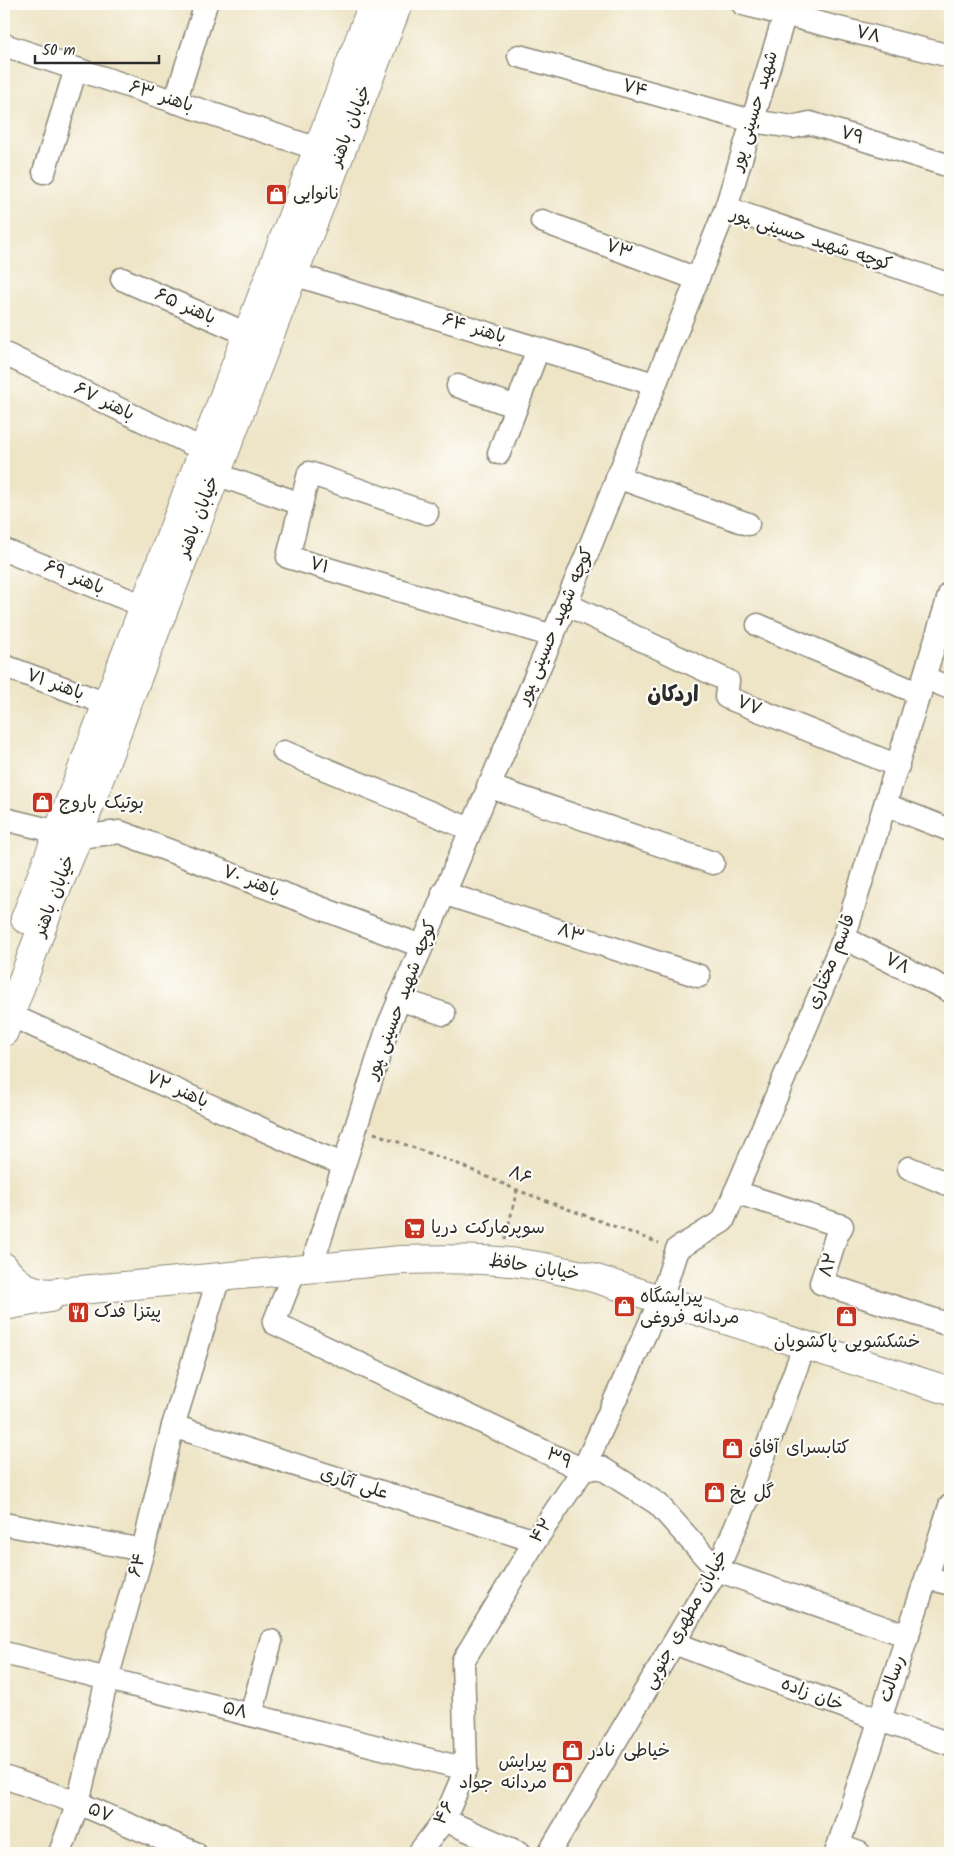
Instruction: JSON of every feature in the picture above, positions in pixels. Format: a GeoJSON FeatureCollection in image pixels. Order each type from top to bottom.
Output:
{"type":"FeatureCollection","features":[{"type":"Feature","properties":{"kind":"main road","name":"خیابان باهنر"},"geometry":{"type":"LineString","coordinates":[[7,1023],[52,900],[68,834],[107,704],[373,4]]}},
{"type":"Feature","properties":{"kind":"main road","name":"خیابان باهنر"},"geometry":{"type":"LineString","coordinates":[[4,980],[68,834],[216,474],[398,4]]}},
{"type":"Feature","properties":{"kind":"main road","name":"خیابان حافظ"},"geometry":{"type":"LineString","coordinates":[[4,1267],[15,1281],[24,1288],[36,1292],[49,1293],[401,1260],[454,1258],[540,1266],[590,1277],[950,1391]]}},
{"type":"Feature","properties":{"kind":"main road","name":"خیابان حافظ"},"geometry":{"type":"LineString","coordinates":[[4,1306],[101,1289]]}},
{"type":"Feature","properties":{"kind":"street"},"geometry":{"type":"LineString","coordinates":[[175,102],[206,4]]}},
{"type":"Feature","properties":{"kind":"street","name":"۷۸"},"geometry":{"type":"LineString","coordinates":[[742,4],[786,9],[950,56]]}},
{"type":"Feature","properties":{"kind":"street","name":"شهید حسینی پور"},"geometry":{"type":"LineString","coordinates":[[726,208],[786,9]]}},
{"type":"Feature","properties":{"kind":"street","name":"باهنر ۶۳"},"geometry":{"type":"LineString","coordinates":[[4,45],[318,148]]}},
{"type":"Feature","properties":{"kind":"street","name":"۷۴"},"geometry":{"type":"LineString","coordinates":[[519,56],[752,121]]}},
{"type":"Feature","properties":{"kind":"street"},"geometry":{"type":"LineString","coordinates":[[44,172],[76,69]]}},
{"type":"Feature","properties":{"kind":"street","name":"۷۹"},"geometry":{"type":"LineString","coordinates":[[752,121],[794,127],[810,123],[950,166]]}},
{"type":"Feature","properties":{"kind":"street","name":"کوچه شهید حسینی ‍پور"},"geometry":{"type":"LineString","coordinates":[[303,1269],[344,1164],[388,1027],[399,999],[566,604],[726,208],[950,285]]}},
{"type":"Feature","properties":{"kind":"street","name":"۷۳"},"geometry":{"type":"LineString","coordinates":[[542,221],[697,279]]}},
{"type":"Feature","properties":{"kind":"street","name":"باهنر ۶۴"},"geometry":{"type":"LineString","coordinates":[[293,274],[654,384]]}},
{"type":"Feature","properties":{"kind":"street","name":"باهنر ۶۵"},"geometry":{"type":"LineString","coordinates":[[122,279],[247,334]]}},
{"type":"Feature","properties":{"kind":"street"},"geometry":{"type":"LineString","coordinates":[[499,453],[538,349]]}},
{"type":"Feature","properties":{"kind":"street","name":"باهنر ۶۷"},"geometry":{"type":"LineString","coordinates":[[5,354],[204,450]]}},
{"type":"Feature","properties":{"kind":"street"},"geometry":{"type":"LineString","coordinates":[[458,386],[516,407]]}},
{"type":"Feature","properties":{"kind":"street","name":"۷۱"},"geometry":{"type":"LineString","coordinates":[[427,513],[309,473],[288,557],[552,636]]}},
{"type":"Feature","properties":{"kind":"street"},"geometry":{"type":"LineString","coordinates":[[216,474],[301,504]]}},
{"type":"Feature","properties":{"kind":"street"},"geometry":{"type":"LineString","coordinates":[[617,477],[748,524]]}},
{"type":"Feature","properties":{"kind":"street","name":"باهنر ۶۹"},"geometry":{"type":"LineString","coordinates":[[4,550],[144,606]]}},
{"type":"Feature","properties":{"kind":"street","name":"قاسم مختاری"},"geometry":{"type":"LineString","coordinates":[[677,1249],[723,1221],[844,938],[923,686],[950,593]]}},
{"type":"Feature","properties":{"kind":"street","name":"۷۷"},"geometry":{"type":"LineString","coordinates":[[566,604],[728,681],[726,697],[898,766]]}},
{"type":"Feature","properties":{"kind":"street"},"geometry":{"type":"LineString","coordinates":[[758,625],[923,686],[950,688]]}},
{"type":"Feature","properties":{"kind":"street","name":"باهنر ۷۱"},"geometry":{"type":"LineString","coordinates":[[4,666],[107,704]]}},
{"type":"Feature","properties":{"kind":"street"},"geometry":{"type":"LineString","coordinates":[[284,752],[470,829]]}},
{"type":"Feature","properties":{"kind":"street"},"geometry":{"type":"LineString","coordinates":[[488,786],[713,863]]}},
{"type":"Feature","properties":{"kind":"street"},"geometry":{"type":"LineString","coordinates":[[886,805],[950,830]]}},
{"type":"Feature","properties":{"kind":"street"},"geometry":{"type":"LineString","coordinates":[[4,819],[68,834]]}},
{"type":"Feature","properties":{"kind":"street","name":"باهنر ۷۰"},"geometry":{"type":"LineString","coordinates":[[68,834],[120,832],[421,946]]}},
{"type":"Feature","properties":{"kind":"street","name":"۸۳"},"geometry":{"type":"LineString","coordinates":[[443,893],[699,976]]}},
{"type":"Feature","properties":{"kind":"street","name":"۷۸"},"geometry":{"type":"LineString","coordinates":[[844,938],[950,990]]}},
{"type":"Feature","properties":{"kind":"street"},"geometry":{"type":"LineString","coordinates":[[399,999],[444,1014]]}},
{"type":"Feature","properties":{"kind":"street","name":"باهنر ۷۲"},"geometry":{"type":"LineString","coordinates":[[7,1023],[344,1164]]}},
{"type":"Feature","properties":{"kind":"street"},"geometry":{"type":"LineString","coordinates":[[909,1168],[950,1185]]}},
{"type":"Feature","properties":{"kind":"street","name":"۸۲"},"geometry":{"type":"LineString","coordinates":[[735,1192],[842,1226],[836,1237],[821,1283],[950,1325]]}},
{"type":"Feature","properties":{"kind":"street"},"geometry":{"type":"LineString","coordinates":[[661,1299],[677,1249]]}},
{"type":"Feature","properties":{"kind":"street","name":"۳۹"},"geometry":{"type":"LineString","coordinates":[[303,1269],[274,1323],[583,1470],[600,1467],[658,1504],[717,1570],[908,1636]]}},
{"type":"Feature","properties":{"kind":"street","name":"۶۴"},"geometry":{"type":"LineString","coordinates":[[60,1853],[78,1803],[107,1679],[143,1550],[174,1426],[219,1277]]}},
{"type":"Feature","properties":{"kind":"street","name":"۴۲"},"geometry":{"type":"LineString","coordinates":[[466,1770],[463,1661],[535,1541],[583,1470],[661,1299]]}},
{"type":"Feature","properties":{"kind":"street","name":"خیابان مطهری جنوبی"},"geometry":{"type":"LineString","coordinates":[[549,1853],[717,1570],[750,1494],[805,1344]]}},
{"type":"Feature","properties":{"kind":"street","name":"علی آثاری"},"geometry":{"type":"LineString","coordinates":[[174,1426],[535,1541]]}},
{"type":"Feature","properties":{"kind":"street","name":"رسالت"},"geometry":{"type":"LineString","coordinates":[[845,1851],[880,1720],[950,1506]]}},
{"type":"Feature","properties":{"kind":"street"},"geometry":{"type":"LineString","coordinates":[[4,1524],[143,1550]]}},
{"type":"Feature","properties":{"kind":"street"},"geometry":{"type":"LineString","coordinates":[[927,1577],[950,1584]]}},
{"type":"Feature","properties":{"kind":"street"},"geometry":{"type":"LineString","coordinates":[[251,1715],[271,1641]]}},
{"type":"Feature","properties":{"kind":"street","name":"خان زاده"},"geometry":{"type":"LineString","coordinates":[[674,1643],[880,1720],[950,1744]]}},
{"type":"Feature","properties":{"kind":"street","name":"۵۸"},"geometry":{"type":"LineString","coordinates":[[4,1653],[466,1770]]}},
{"type":"Feature","properties":{"kind":"street","name":"۴۶"},"geometry":{"type":"LineString","coordinates":[[419,1853],[444,1820],[466,1770]]}},
{"type":"Feature","properties":{"kind":"street","name":"۵۷"},"geometry":{"type":"LineString","coordinates":[[4,1777],[78,1803],[195,1853]]}},
{"type":"Feature","properties":{"kind":"street"},"geometry":{"type":"LineString","coordinates":[[444,1820],[520,1853]]}},
{"type":"Feature","properties":{"kind":"path","name":"۸۶"},"geometry":{"type":"LineString","coordinates":[[353,1134],[377,1133],[517,1190],[677,1249]]}},
{"type":"Feature","properties":{"kind":"path"},"geometry":{"type":"LineString","coordinates":[[500,1261],[517,1190]]}},
{"type":"Feature","properties":{"kind":"place","name":"نانوایی"},"geometry":{"type":"Point","coordinates":[277,194]}},
{"type":"Feature","properties":{"kind":"place","name":"بوتیک باروج"},"geometry":{"type":"Point","coordinates":[43,803]}},
{"type":"Feature","properties":{"kind":"place","name":"سوپرمارکت دریا"},"geometry":{"type":"Point","coordinates":[415,1228]}},
{"type":"Feature","properties":{"kind":"place","name":"پیرایشگاه مردانه فروغی"},"geometry":{"type":"Point","coordinates":[624,1307]}},
{"type":"Feature","properties":{"kind":"place","name":"پیتزا فدک"},"geometry":{"type":"Point","coordinates":[78,1312]}},
{"type":"Feature","properties":{"kind":"place","name":"خشکشویی پاکشویان"},"geometry":{"type":"Point","coordinates":[847,1317]}},
{"type":"Feature","properties":{"kind":"place","name":"کتابسرای آفاق"},"geometry":{"type":"Point","coordinates":[733,1448]}},
{"type":"Feature","properties":{"kind":"place","name":"گل یخ"},"geometry":{"type":"Point","coordinates":[714,1493]}},
{"type":"Feature","properties":{"kind":"place","name":"خیاطی نادر"},"geometry":{"type":"Point","coordinates":[573,1751]}},
{"type":"Feature","properties":{"kind":"place","name":"پیرایش مردانه جواد"},"geometry":{"type":"Point","coordinates":[563,1772]}},
{"type":"Feature","properties":{"kind":"district","name":"اردکان"},"geometry":{"type":"Point","coordinates":[673,695]}}]}
